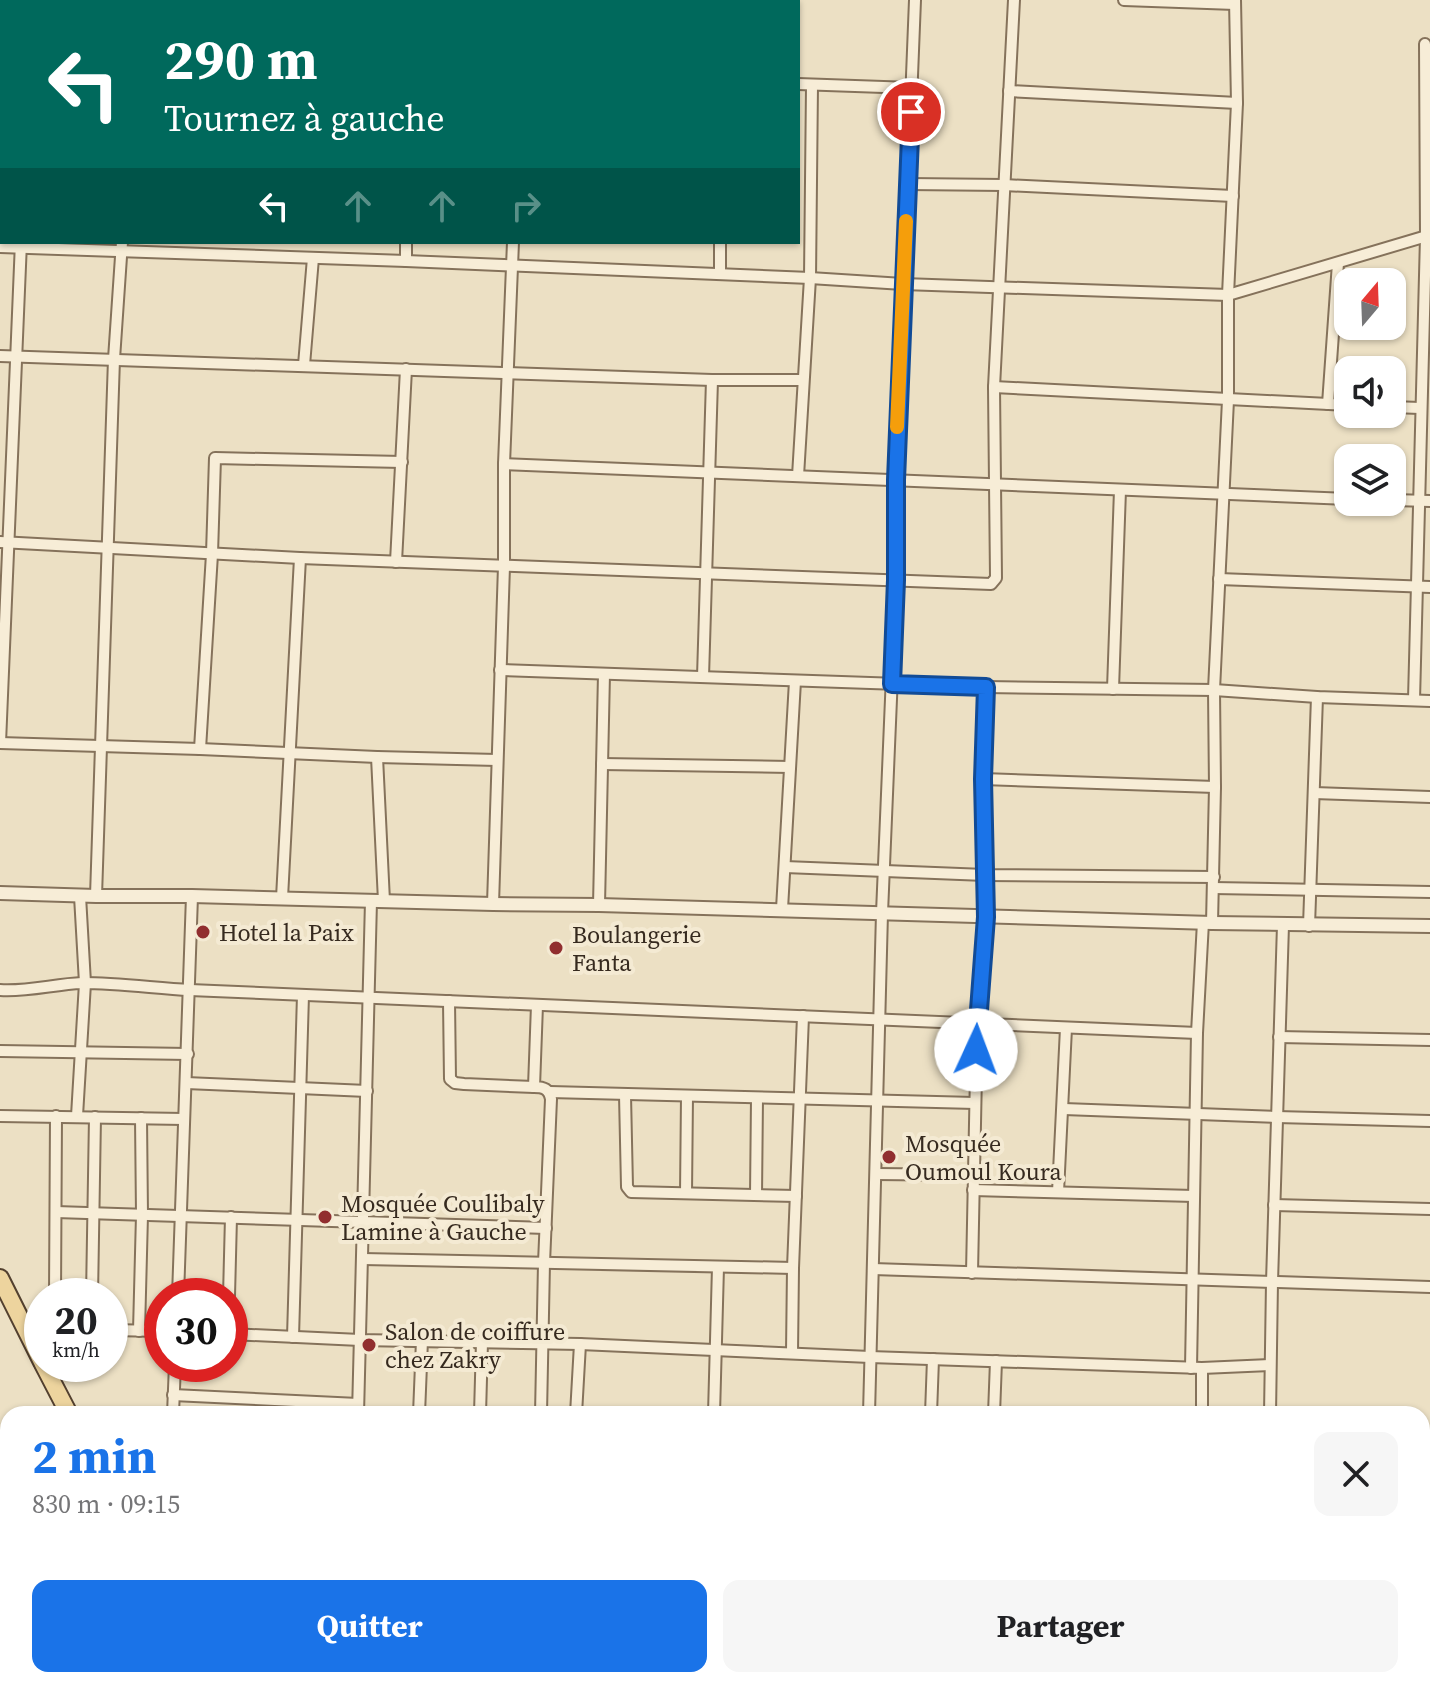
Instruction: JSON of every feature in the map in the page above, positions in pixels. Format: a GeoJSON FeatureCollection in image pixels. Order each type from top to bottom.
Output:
{"type":"FeatureCollection","features":[{"type":"Feature","properties":{"kind":"main road"},"geometry":{"type":"LineString","coordinates":[[0,1278],[24,1328]]}},
{"type":"Feature","properties":{"kind":"main road"},"geometry":{"type":"LineString","coordinates":[[53,1382],[65,1406]]}},
{"type":"Feature","properties":{"kind":"street"},"geometry":{"type":"LineString","coordinates":[[869,1406],[882,913],[896,580],[896,480],[915,0]]}},
{"type":"Feature","properties":{"kind":"street"},"geometry":{"type":"LineString","coordinates":[[5,542],[300,558],[991,584],[996,578],[994,387],[1014,0]]}},
{"type":"Feature","properties":{"kind":"street"},"geometry":{"type":"LineString","coordinates":[[1124,0],[1235,2],[1237,103],[1228,295],[1228,400],[1214,690],[1213,882],[1197,1033],[1195,1113],[1192,1280],[1201,1406]]}},
{"type":"Feature","properties":{"kind":"street"},"geometry":{"type":"LineString","coordinates":[[1414,700],[1417,587],[1425,501],[1420,408],[1428,236],[1425,44]]}},
{"type":"Feature","properties":{"kind":"street"},"geometry":{"type":"LineString","coordinates":[[800,84],[912,88]]}},
{"type":"Feature","properties":{"kind":"street"},"geometry":{"type":"LineString","coordinates":[[798,476],[810,278],[812,85]]}},
{"type":"Feature","properties":{"kind":"street"},"geometry":{"type":"LineString","coordinates":[[1009,91],[1237,103]]}},
{"type":"Feature","properties":{"kind":"street"},"geometry":{"type":"LineString","coordinates":[[908,184],[1004,185],[1233,196]]}},
{"type":"Feature","properties":{"kind":"street"},"geometry":{"type":"LineString","coordinates":[[0,247],[122,246],[220,254],[1228,295],[1428,236]]}},
{"type":"Feature","properties":{"kind":"street"},"geometry":{"type":"LineString","coordinates":[[220,244],[220,254]]}},
{"type":"Feature","properties":{"kind":"street"},"geometry":{"type":"LineString","coordinates":[[406,244],[406,261]]}},
{"type":"Feature","properties":{"kind":"street"},"geometry":{"type":"LineString","coordinates":[[493,904],[513,244]]}},
{"type":"Feature","properties":{"kind":"street"},"geometry":{"type":"LineString","coordinates":[[720,244],[720,274]]}},
{"type":"Feature","properties":{"kind":"street"},"geometry":{"type":"LineString","coordinates":[[21,245],[5,542],[0,743],[497,760]]}},
{"type":"Feature","properties":{"kind":"street"},"geometry":{"type":"LineString","coordinates":[[96,896],[114,359],[122,246]]}},
{"type":"Feature","properties":{"kind":"street"},"geometry":{"type":"LineString","coordinates":[[304,365],[313,258]]}},
{"type":"Feature","properties":{"kind":"street"},"geometry":{"type":"LineString","coordinates":[[1328,404],[1338,263]]}},
{"type":"Feature","properties":{"kind":"street"},"geometry":{"type":"LineString","coordinates":[[0,356],[712,380],[803,380]]}},
{"type":"Feature","properties":{"kind":"street"},"geometry":{"type":"LineString","coordinates":[[396,562],[406,369]]}},
{"type":"Feature","properties":{"kind":"street"},"geometry":{"type":"LineString","coordinates":[[703,677],[712,380]]}},
{"type":"Feature","properties":{"kind":"street"},"geometry":{"type":"LineString","coordinates":[[994,387],[1334,404]]}},
{"type":"Feature","properties":{"kind":"street"},"geometry":{"type":"LineString","coordinates":[[1406,408],[1420,408]]}},
{"type":"Feature","properties":{"kind":"street"},"geometry":{"type":"LineString","coordinates":[[200,749],[215,458],[402,462]]}},
{"type":"Feature","properties":{"kind":"street"},"geometry":{"type":"LineString","coordinates":[[504,464],[1334,498]]}},
{"type":"Feature","properties":{"kind":"street"},"geometry":{"type":"LineString","coordinates":[[1113,689],[1120,490]]}},
{"type":"Feature","properties":{"kind":"street"},"geometry":{"type":"LineString","coordinates":[[282,898],[300,558]]}},
{"type":"Feature","properties":{"kind":"street"},"geometry":{"type":"LineString","coordinates":[[1219,579],[1430,587]]}},
{"type":"Feature","properties":{"kind":"street"},"geometry":{"type":"LineString","coordinates":[[500,670],[986,687],[1214,690],[1430,701]]}},
{"type":"Feature","properties":{"kind":"street"},"geometry":{"type":"LineString","coordinates":[[599,905],[604,674]]}},
{"type":"Feature","properties":{"kind":"street"},"geometry":{"type":"LineString","coordinates":[[782,909],[795,681]]}},
{"type":"Feature","properties":{"kind":"street"},"geometry":{"type":"LineString","coordinates":[[972,1273],[977,1024],[986,917],[983,779],[986,687]]}},
{"type":"Feature","properties":{"kind":"street"},"geometry":{"type":"LineString","coordinates":[[1309,926],[1317,697]]}},
{"type":"Feature","properties":{"kind":"street"},"geometry":{"type":"LineString","coordinates":[[358,1406],[369,998],[378,901],[377,757]]}},
{"type":"Feature","properties":{"kind":"street"},"geometry":{"type":"LineString","coordinates":[[602,764],[790,767]]}},
{"type":"Feature","properties":{"kind":"street"},"geometry":{"type":"LineString","coordinates":[[983,779],[1215,787]]}},
{"type":"Feature","properties":{"kind":"street"},"geometry":{"type":"LineString","coordinates":[[1314,793],[1430,797]]}},
{"type":"Feature","properties":{"kind":"street"},"geometry":{"type":"LineString","coordinates":[[785,867],[1430,892]]}},
{"type":"Feature","properties":{"kind":"street"},"geometry":{"type":"LineString","coordinates":[[0,893],[782,909],[1309,926],[1430,926]]}},
{"type":"Feature","properties":{"kind":"street"},"geometry":{"type":"LineString","coordinates":[[77,1116],[85,983],[80,896]]}},
{"type":"Feature","properties":{"kind":"street"},"geometry":{"type":"LineString","coordinates":[[179,1278],[192,896]]}},
{"type":"Feature","properties":{"kind":"street"},"geometry":{"type":"LineString","coordinates":[[1270,1406],[1283,925]]}},
{"type":"Feature","properties":{"kind":"street"},"geometry":{"type":"LineString","coordinates":[[0,990],[18,991],[85,983],[1197,1033]]}},
{"type":"Feature","properties":{"kind":"street"},"geometry":{"type":"LineString","coordinates":[[293,1337],[303,995]]}},
{"type":"Feature","properties":{"kind":"street"},"geometry":{"type":"LineString","coordinates":[[449,1001],[450,1079],[455,1083],[625,1095],[975,1103]]}},
{"type":"Feature","properties":{"kind":"street"},"geometry":{"type":"LineString","coordinates":[[534,1087],[537,1005]]}},
{"type":"Feature","properties":{"kind":"street"},"geometry":{"type":"LineString","coordinates":[[792,1353],[803,1016]]}},
{"type":"Feature","properties":{"kind":"street"},"geometry":{"type":"LineString","coordinates":[[1058,1192],[1066,1028]]}},
{"type":"Feature","properties":{"kind":"street"},"geometry":{"type":"LineString","coordinates":[[1279,1037],[1430,1040]]}},
{"type":"Feature","properties":{"kind":"street"},"geometry":{"type":"LineString","coordinates":[[0,1051],[188,1054]]}},
{"type":"Feature","properties":{"kind":"street"},"geometry":{"type":"LineString","coordinates":[[186,1083],[367,1091]]}},
{"type":"Feature","properties":{"kind":"street"},"geometry":{"type":"LineString","coordinates":[[541,1406],[550,1092]]}},
{"type":"Feature","properties":{"kind":"street"},"geometry":{"type":"LineString","coordinates":[[625,1095],[627,1187],[631,1192],[796,1196]]}},
{"type":"Feature","properties":{"kind":"street"},"geometry":{"type":"LineString","coordinates":[[686,1193],[687,1096]]}},
{"type":"Feature","properties":{"kind":"street"},"geometry":{"type":"LineString","coordinates":[[756,1195],[757,1098]]}},
{"type":"Feature","properties":{"kind":"street"},"geometry":{"type":"LineString","coordinates":[[1064,1109],[1430,1121]]}},
{"type":"Feature","properties":{"kind":"street"},"geometry":{"type":"LineString","coordinates":[[0,1116],[184,1119]]}},
{"type":"Feature","properties":{"kind":"street"},"geometry":{"type":"LineString","coordinates":[[55,1278],[56,1116]]}},
{"type":"Feature","properties":{"kind":"street"},"geometry":{"type":"LineString","coordinates":[[93,1278],[95,1117]]}},
{"type":"Feature","properties":{"kind":"street"},"geometry":{"type":"LineString","coordinates":[[139,1331],[141,1118]]}},
{"type":"Feature","properties":{"kind":"street"},"geometry":{"type":"LineString","coordinates":[[876,1174],[973,1175]]}},
{"type":"Feature","properties":{"kind":"street"},"geometry":{"type":"LineString","coordinates":[[973,1190],[1194,1196]]}},
{"type":"Feature","properties":{"kind":"street"},"geometry":{"type":"LineString","coordinates":[[1274,1205],[1430,1209]]}},
{"type":"Feature","properties":{"kind":"street"},"geometry":{"type":"LineString","coordinates":[[56,1212],[546,1228]]}},
{"type":"Feature","properties":{"kind":"street"},"geometry":{"type":"LineString","coordinates":[[229,1278],[231,1217]]}},
{"type":"Feature","properties":{"kind":"street"},"geometry":{"type":"LineString","coordinates":[[363,1259],[793,1268]]}},
{"type":"Feature","properties":{"kind":"street"},"geometry":{"type":"LineString","coordinates":[[714,1406],[718,1267]]}},
{"type":"Feature","properties":{"kind":"street"},"geometry":{"type":"LineString","coordinates":[[873,1269],[1430,1287]]}},
{"type":"Feature","properties":{"kind":"street"},"geometry":{"type":"LineString","coordinates":[[128,1331],[144,1331]]}},
{"type":"Feature","properties":{"kind":"street"},"geometry":{"type":"LineString","coordinates":[[248,1335],[580,1344],[1196,1368],[1270,1365]]}},
{"type":"Feature","properties":{"kind":"street"},"geometry":{"type":"LineString","coordinates":[[419,1406],[422,1340]]}},
{"type":"Feature","properties":{"kind":"street"},"geometry":{"type":"LineString","coordinates":[[480,1406],[482,1342]]}},
{"type":"Feature","properties":{"kind":"street"},"geometry":{"type":"LineString","coordinates":[[576,1406],[580,1344]]}},
{"type":"Feature","properties":{"kind":"street"},"geometry":{"type":"LineString","coordinates":[[931,1406],[933,1359]]}},
{"type":"Feature","properties":{"kind":"street"},"geometry":{"type":"LineString","coordinates":[[994,1406],[996,1361]]}},
{"type":"Feature","properties":{"kind":"street"},"geometry":{"type":"LineString","coordinates":[[173,1406],[174,1382]]}},
{"type":"Feature","properties":{"kind":"street"},"geometry":{"type":"LineString","coordinates":[[173,1395],[318,1406]]}},
{"type":"Feature","properties":{"kind":"slow traffic"},"geometry":{"type":"LineString","coordinates":[[897,427],[906,221]]}},
{"type":"Feature","properties":{"kind":"place","name":"Hotel la Paix"},"geometry":{"type":"Point","coordinates":[203,932]}},
{"type":"Feature","properties":{"kind":"place","name":"Boulangerie Fanta"},"geometry":{"type":"Point","coordinates":[556,948]}},
{"type":"Feature","properties":{"kind":"place","name":"Mosquée Oumoul Koura"},"geometry":{"type":"Point","coordinates":[889,1157]}},
{"type":"Feature","properties":{"kind":"place","name":"Mosquée Coulibaly Lamine à Gauche"},"geometry":{"type":"Point","coordinates":[325,1217]}},
{"type":"Feature","properties":{"kind":"place","name":"Salon de coiffure chez Zakry"},"geometry":{"type":"Point","coordinates":[369,1345]}},
{"type":"Feature","properties":{"kind":"route"},"geometry":{"type":"LineString","coordinates":[[911,112],[896,480],[892,684],[986,687],[983,779],[986,917],[976,1050]]}}]}
